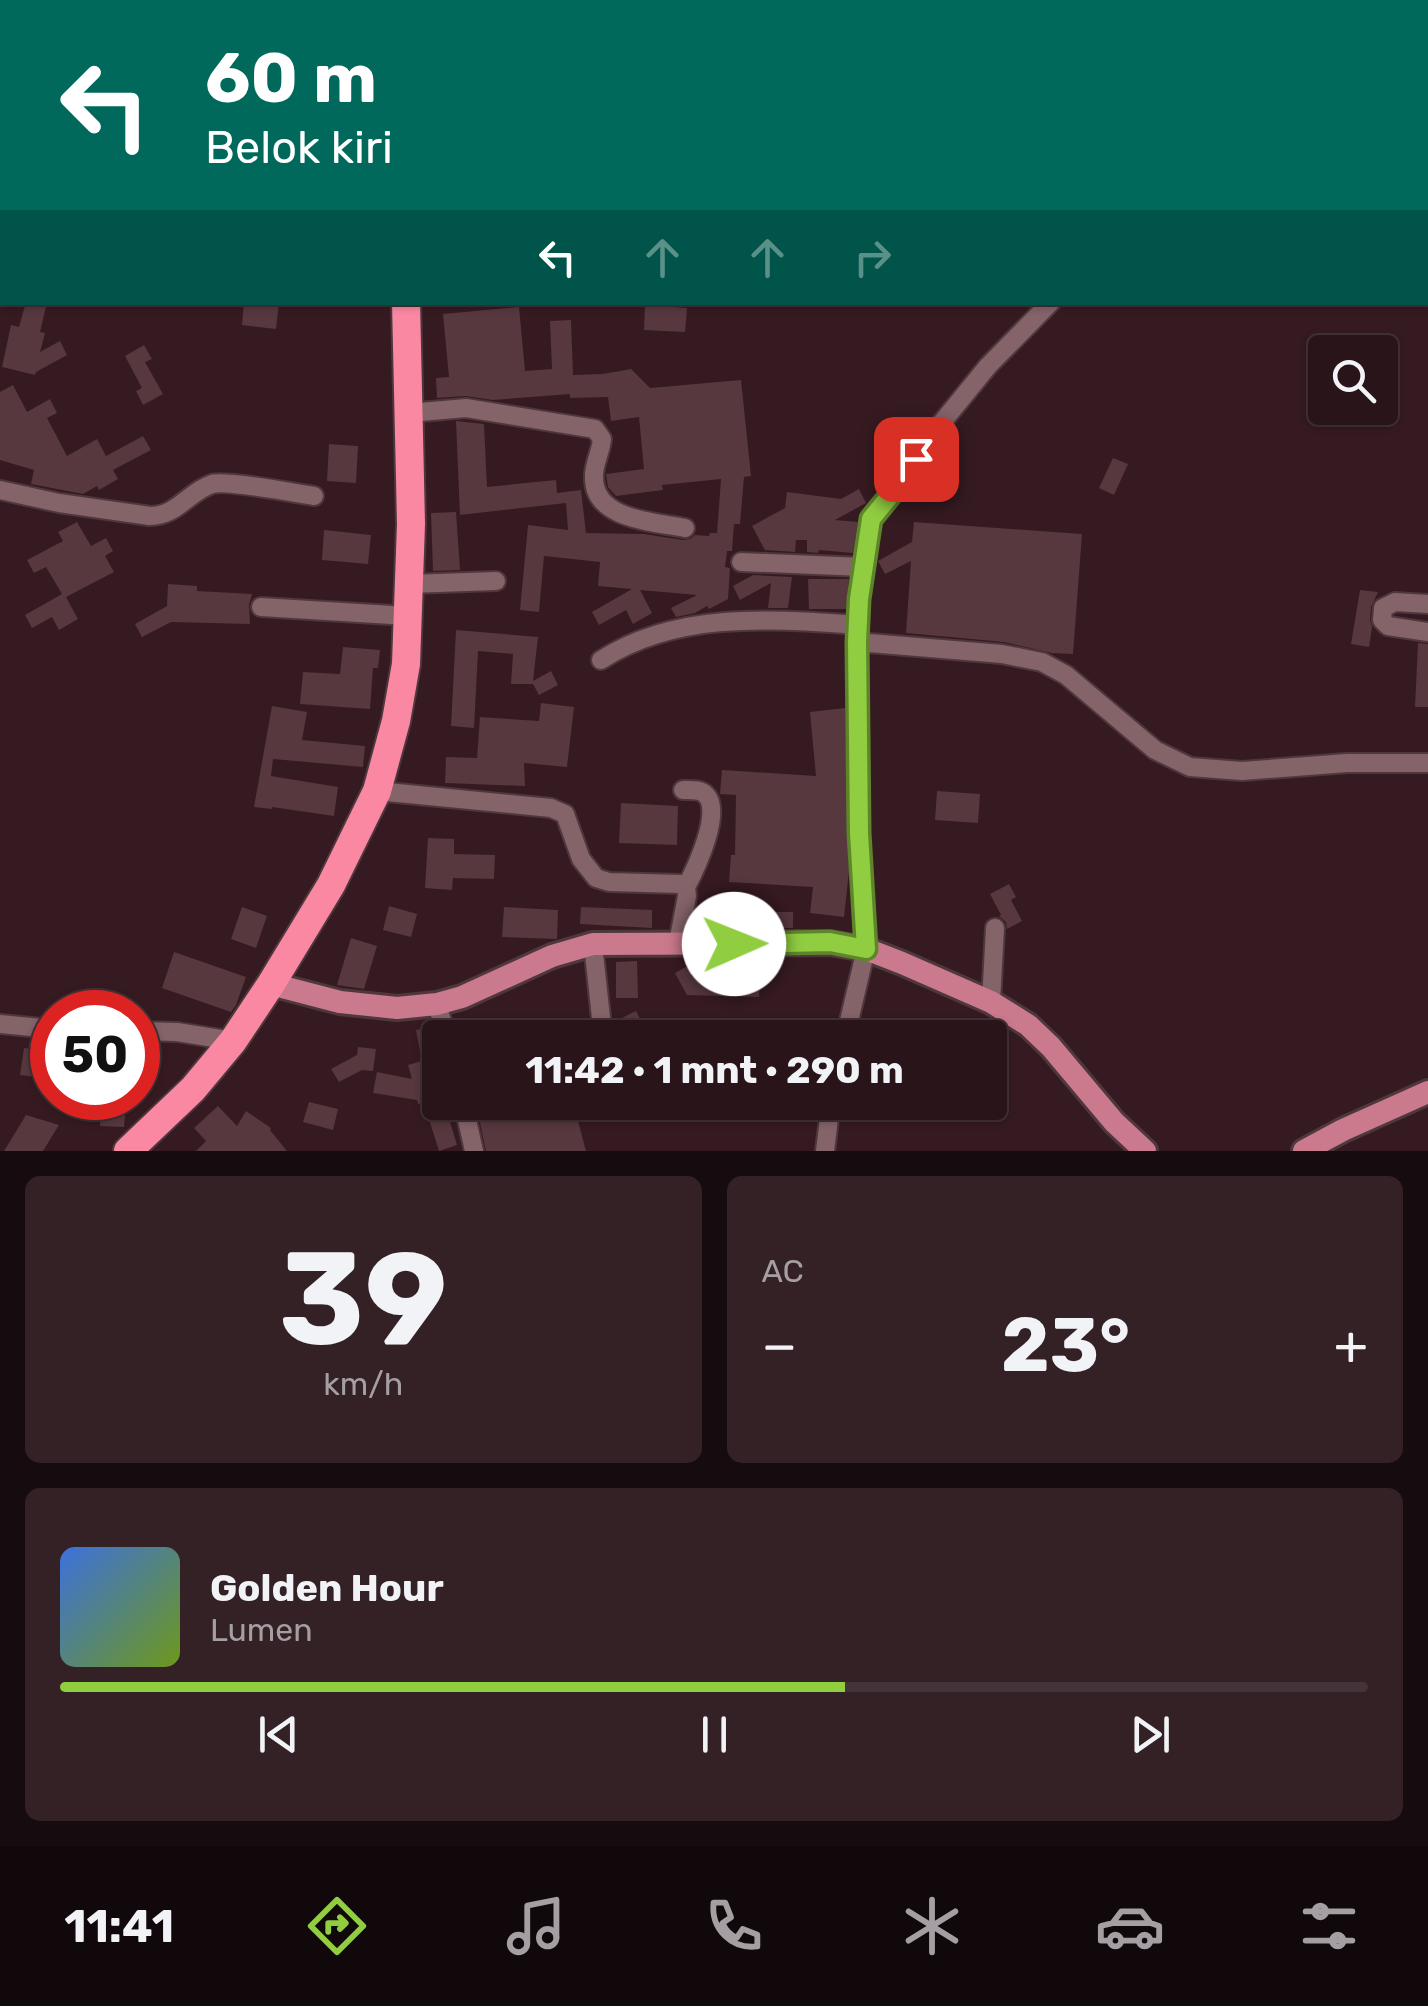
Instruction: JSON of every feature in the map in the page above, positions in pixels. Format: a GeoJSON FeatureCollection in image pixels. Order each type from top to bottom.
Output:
{"type":"FeatureCollection","features":[{"type":"Feature","properties":{"kind":"highway"},"geometry":{"type":"LineString","coordinates":[[128,1151],[193,1089],[232,1042],[331,885],[377,791],[406,664],[411,524],[406,305]]}},
{"type":"Feature","properties":{"kind":"main road"},"geometry":{"type":"LineString","coordinates":[[271,984],[340,1002],[396,1008],[462,997],[552,956],[593,944],[830,942],[866,949],[990,1002],[1028,1025],[1145,1151]]}},
{"type":"Feature","properties":{"kind":"main road"},"geometry":{"type":"LineString","coordinates":[[1304,1151],[1428,1092]]}},
{"type":"Feature","properties":{"kind":"street"},"geometry":{"type":"LineString","coordinates":[[849,1020],[866,949],[859,833],[857,633],[871,519],[988,366],[1048,305]]}},
{"type":"Feature","properties":{"kind":"street"},"geometry":{"type":"LineString","coordinates":[[409,414],[466,408],[595,429],[602,439],[594,482],[603,502],[634,518],[685,528]]}},
{"type":"Feature","properties":{"kind":"street"},"geometry":{"type":"LineString","coordinates":[[0,490],[150,516],[171,512],[196,493],[218,483],[314,496]]}},
{"type":"Feature","properties":{"kind":"street"},"geometry":{"type":"LineString","coordinates":[[741,562],[863,567]]}},
{"type":"Feature","properties":{"kind":"street"},"geometry":{"type":"LineString","coordinates":[[409,584],[496,581]]}},
{"type":"Feature","properties":{"kind":"street"},"geometry":{"type":"LineString","coordinates":[[1428,604],[1390,602],[1382,608],[1382,620],[1388,626],[1428,632]]}},
{"type":"Feature","properties":{"kind":"street"},"geometry":{"type":"LineString","coordinates":[[261,606],[408,616]]}},
{"type":"Feature","properties":{"kind":"street"},"geometry":{"type":"LineString","coordinates":[[601,660],[630,643],[699,625],[738,620],[857,633],[1042,662],[1066,675],[1155,750],[1190,767],[1242,771],[1347,763],[1428,763]]}},
{"type":"Feature","properties":{"kind":"street"},"geometry":{"type":"LineString","coordinates":[[678,943],[686,887],[704,851],[710,826],[707,796],[683,790]]}},
{"type":"Feature","properties":{"kind":"street"},"geometry":{"type":"LineString","coordinates":[[377,791],[551,808],[565,814],[581,859],[596,878],[686,887]]}},
{"type":"Feature","properties":{"kind":"street"},"geometry":{"type":"LineString","coordinates":[[990,1002],[995,928]]}},
{"type":"Feature","properties":{"kind":"street"},"geometry":{"type":"LineString","coordinates":[[593,944],[601,1020]]}},
{"type":"Feature","properties":{"kind":"street"},"geometry":{"type":"LineString","coordinates":[[438,1004],[442,1020]]}},
{"type":"Feature","properties":{"kind":"street"},"geometry":{"type":"LineString","coordinates":[[0,1024],[30,1027]]}},
{"type":"Feature","properties":{"kind":"street"},"geometry":{"type":"LineString","coordinates":[[160,1032],[232,1042]]}},
{"type":"Feature","properties":{"kind":"street"},"geometry":{"type":"LineString","coordinates":[[468,1120],[474,1151]]}},
{"type":"Feature","properties":{"kind":"street"},"geometry":{"type":"LineString","coordinates":[[826,1151],[829,1120]]}},
{"type":"Feature","properties":{"kind":"building"},"geometry":{"type":"Polygon","coordinates":[[[25,305],[46,305],[40,352],[60,341],[67,355],[35,375],[2,367],[11,325],[19,327],[25,305]]]}},
{"type":"Feature","properties":{"kind":"building"},"geometry":{"type":"Polygon","coordinates":[[[244,305],[279,305],[276,329],[242,325],[244,305]]]}},
{"type":"Feature","properties":{"kind":"building"},"geometry":{"type":"Polygon","coordinates":[[[645,305],[687,308],[685,332],[644,330],[645,305]]]}},
{"type":"Feature","properties":{"kind":"building"},"geometry":{"type":"Polygon","coordinates":[[[519,307],[525,371],[552,369],[550,321],[571,320],[573,375],[631,369],[650,388],[741,380],[751,476],[744,477],[740,524],[734,524],[732,551],[727,551],[728,599],[709,609],[707,606],[676,617],[671,608],[697,595],[640,590],[652,613],[633,624],[626,610],[599,625],[592,612],[632,589],[598,586],[600,562],[544,556],[539,612],[520,610],[528,525],[568,530],[566,503],[460,515],[456,421],[484,424],[487,487],[556,480],[557,493],[581,490],[586,533],[644,534],[683,540],[717,533],[721,479],[662,485],[663,490],[616,496],[608,487],[606,474],[644,469],[639,417],[611,421],[608,397],[570,398],[570,394],[493,400],[437,398],[436,378],[449,377],[443,314],[519,307]]]}},
{"type":"Feature","properties":{"kind":"building"},"geometry":{"type":"Polygon","coordinates":[[[144,345],[152,359],[145,362],[163,394],[143,405],[136,391],[142,388],[125,356],[144,345]]]}},
{"type":"Feature","properties":{"kind":"building"},"geometry":{"type":"Polygon","coordinates":[[[13,385],[27,412],[50,399],[57,413],[47,418],[67,456],[97,439],[106,456],[143,436],[151,450],[113,470],[118,479],[99,490],[97,486],[83,494],[31,484],[34,470],[0,460],[0,392],[13,385]]]}},
{"type":"Feature","properties":{"kind":"building"},"geometry":{"type":"Polygon","coordinates":[[[329,444],[358,446],[356,483],[327,481],[329,444]]]}},
{"type":"Feature","properties":{"kind":"building"},"geometry":{"type":"Polygon","coordinates":[[[1113,458],[1128,464],[1114,495],[1099,488],[1113,458]]]}},
{"type":"Feature","properties":{"kind":"building"},"geometry":{"type":"Polygon","coordinates":[[[859,489],[866,503],[835,520],[858,522],[853,553],[807,552],[807,540],[796,540],[795,552],[765,550],[752,526],[785,508],[787,492],[841,499],[859,489]]]}},
{"type":"Feature","properties":{"kind":"building"},"geometry":{"type":"Polygon","coordinates":[[[456,512],[460,570],[433,571],[431,513],[456,512]]]}},
{"type":"Feature","properties":{"kind":"building"},"geometry":{"type":"Polygon","coordinates":[[[77,522],[91,546],[106,538],[113,551],[105,556],[114,572],[66,597],[78,619],[59,630],[52,617],[32,628],[25,615],[62,594],[46,567],[34,573],[27,560],[63,541],[58,532],[77,522]]]}},
{"type":"Feature","properties":{"kind":"building"},"geometry":{"type":"Polygon","coordinates":[[[914,522],[1082,534],[1073,654],[1004,642],[906,633],[911,561],[885,574],[878,561],[912,542],[914,522]]]}},
{"type":"Feature","properties":{"kind":"building"},"geometry":{"type":"Polygon","coordinates":[[[324,530],[371,535],[368,564],[322,560],[324,530]]]}},
{"type":"Feature","properties":{"kind":"building"},"geometry":{"type":"Polygon","coordinates":[[[753,575],[792,577],[788,608],[768,608],[771,583],[740,600],[733,586],[753,575]]]}},
{"type":"Feature","properties":{"kind":"building"},"geometry":{"type":"Polygon","coordinates":[[[808,579],[849,579],[846,609],[809,609],[808,579]]]}},
{"type":"Feature","properties":{"kind":"building"},"geometry":{"type":"Polygon","coordinates":[[[168,584],[197,586],[197,591],[252,594],[250,624],[171,622],[142,637],[135,624],[167,606],[168,584]]]}},
{"type":"Feature","properties":{"kind":"building"},"geometry":{"type":"Polygon","coordinates":[[[1360,590],[1378,592],[1371,607],[1369,647],[1351,644],[1360,590]]]}},
{"type":"Feature","properties":{"kind":"building"},"geometry":{"type":"Polygon","coordinates":[[[456,630],[538,637],[533,681],[551,671],[558,685],[539,695],[533,684],[511,684],[513,654],[478,651],[474,728],[451,726],[456,630]]]}},
{"type":"Feature","properties":{"kind":"building"},"geometry":{"type":"Polygon","coordinates":[[[1418,643],[1428,644],[1428,707],[1415,707],[1418,643]]]}},
{"type":"Feature","properties":{"kind":"building"},"geometry":{"type":"Polygon","coordinates":[[[343,647],[380,650],[378,668],[373,668],[370,709],[300,704],[303,672],[340,674],[343,647]]]}},
{"type":"Feature","properties":{"kind":"building"},"geometry":{"type":"Polygon","coordinates":[[[541,703],[574,707],[567,767],[524,763],[525,786],[445,783],[446,757],[477,758],[480,717],[539,721],[541,703]]]}},
{"type":"Feature","properties":{"kind":"building"},"geometry":{"type":"Polygon","coordinates":[[[272,706],[307,712],[302,740],[365,746],[363,767],[273,759],[271,776],[338,787],[334,816],[254,807],[272,706]]]}},
{"type":"Feature","properties":{"kind":"building"},"geometry":{"type":"Polygon","coordinates":[[[845,708],[849,871],[844,917],[810,913],[813,887],[729,882],[731,855],[735,855],[736,795],[720,794],[722,770],[816,776],[810,712],[845,708]]]}},
{"type":"Feature","properties":{"kind":"building"},"geometry":{"type":"Polygon","coordinates":[[[937,791],[980,794],[978,823],[935,820],[937,791]]]}},
{"type":"Feature","properties":{"kind":"building"},"geometry":{"type":"Polygon","coordinates":[[[621,803],[678,806],[677,845],[619,843],[621,803]]]}},
{"type":"Feature","properties":{"kind":"building"},"geometry":{"type":"Polygon","coordinates":[[[428,838],[454,839],[454,854],[495,855],[494,879],[453,878],[452,890],[425,888],[428,838]]]}},
{"type":"Feature","properties":{"kind":"building"},"geometry":{"type":"Polygon","coordinates":[[[1009,884],[1016,897],[1011,900],[1022,921],[1007,929],[990,894],[1009,884]]]}},
{"type":"Feature","properties":{"kind":"building"},"geometry":{"type":"Polygon","coordinates":[[[389,906],[417,914],[411,937],[383,930],[389,906]]]}},
{"type":"Feature","properties":{"kind":"building"},"geometry":{"type":"Polygon","coordinates":[[[242,907],[267,916],[256,948],[231,939],[242,907]]]}},
{"type":"Feature","properties":{"kind":"building"},"geometry":{"type":"Polygon","coordinates":[[[504,907],[558,910],[557,939],[502,937],[504,907]]]}},
{"type":"Feature","properties":{"kind":"building"},"geometry":{"type":"Polygon","coordinates":[[[581,907],[652,910],[652,928],[580,924],[581,907]]]}},
{"type":"Feature","properties":{"kind":"building"},"geometry":{"type":"Polygon","coordinates":[[[733,912],[793,912],[793,928],[734,928],[733,912]]]}},
{"type":"Feature","properties":{"kind":"building"},"geometry":{"type":"Polygon","coordinates":[[[351,938],[377,946],[364,989],[337,985],[351,938]]]}},
{"type":"Feature","properties":{"kind":"building"},"geometry":{"type":"Polygon","coordinates":[[[174,952],[246,977],[231,1012],[162,988],[174,952]]]}},
{"type":"Feature","properties":{"kind":"building"},"geometry":{"type":"Polygon","coordinates":[[[761,958],[759,997],[687,995],[675,973],[700,959],[761,958]]]}},
{"type":"Feature","properties":{"kind":"building"},"geometry":{"type":"Polygon","coordinates":[[[637,961],[638,998],[616,998],[616,962],[637,961]]]}},
{"type":"Feature","properties":{"kind":"building"},"geometry":{"type":"Polygon","coordinates":[[[636,1011],[641,1020],[618,1020],[636,1011]]]}},
{"type":"Feature","properties":{"kind":"building"},"geometry":{"type":"Polygon","coordinates":[[[422,1029],[422,1061],[416,1030],[422,1029]]]}},
{"type":"Feature","properties":{"kind":"building"},"geometry":{"type":"Polygon","coordinates":[[[358,1047],[376,1049],[373,1071],[362,1070],[339,1082],[331,1069],[357,1055],[358,1047]]]}},
{"type":"Feature","properties":{"kind":"building"},"geometry":{"type":"Polygon","coordinates":[[[24,1048],[30,1049],[30,1076],[20,1075],[24,1048]]]}},
{"type":"Feature","properties":{"kind":"building"},"geometry":{"type":"Polygon","coordinates":[[[422,1061],[422,1103],[373,1093],[377,1072],[412,1079],[408,1065],[422,1061]]]}},
{"type":"Feature","properties":{"kind":"building"},"geometry":{"type":"Polygon","coordinates":[[[309,1102],[338,1109],[333,1130],[303,1122],[309,1102]]]}},
{"type":"Feature","properties":{"kind":"building"},"geometry":{"type":"Polygon","coordinates":[[[218,1106],[237,1126],[246,1111],[271,1128],[287,1151],[196,1151],[206,1141],[194,1128],[218,1106]]]}},
{"type":"Feature","properties":{"kind":"building"},"geometry":{"type":"Polygon","coordinates":[[[26,1115],[30,1120],[59,1125],[43,1151],[4,1151],[26,1115]]]}},
{"type":"Feature","properties":{"kind":"building"},"geometry":{"type":"Polygon","coordinates":[[[100,1120],[125,1120],[124,1127],[100,1126],[100,1120]]]}},
{"type":"Feature","properties":{"kind":"building"},"geometry":{"type":"Polygon","coordinates":[[[429,1120],[450,1120],[457,1145],[439,1151],[429,1120]]]}},
{"type":"Feature","properties":{"kind":"building"},"geometry":{"type":"Polygon","coordinates":[[[479,1120],[578,1120],[586,1151],[486,1151],[479,1120]]]}},
{"type":"Feature","properties":{"kind":"route"},"geometry":{"type":"LineString","coordinates":[[734,944],[830,942],[866,949],[859,833],[859,599],[871,519],[916,459]]}}]}
